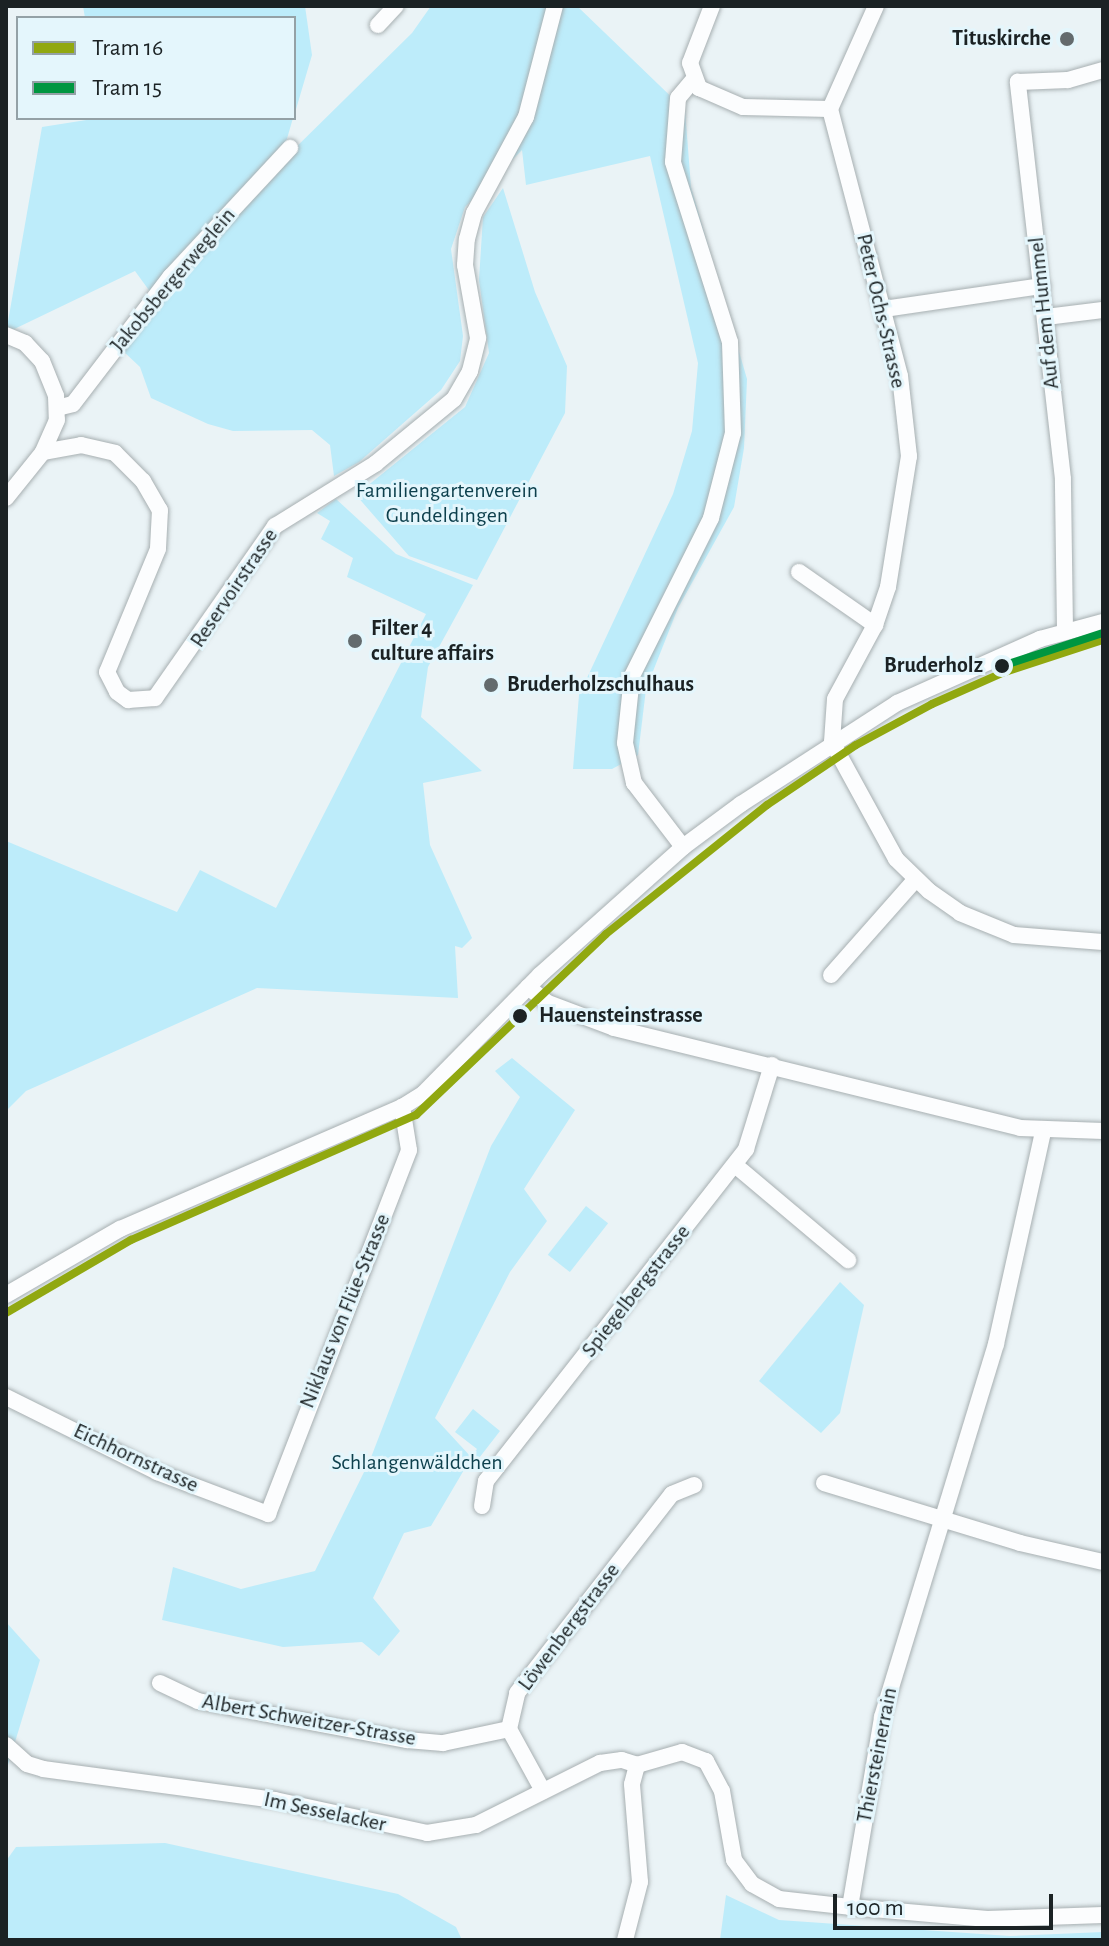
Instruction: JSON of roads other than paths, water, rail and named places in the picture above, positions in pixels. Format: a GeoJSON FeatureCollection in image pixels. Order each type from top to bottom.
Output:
{"type":"FeatureCollection","features":[{"type":"Feature","properties":{"kind":"street"},"geometry":{"type":"LineString","coordinates":[[378,25],[396,6]]}},
{"type":"Feature","properties":{"kind":"street","name":"Reservoirstrasse"},"geometry":{"type":"LineString","coordinates":[[43,452],[81,445],[115,453],[143,481],[160,510],[158,549],[107,672],[117,692],[128,700],[155,698],[275,526],[375,464],[459,390],[478,338],[465,265],[467,239],[474,213],[526,117],[555,6]]}},
{"type":"Feature","properties":{"kind":"street"},"geometry":{"type":"LineString","coordinates":[[712,6],[690,63],[693,80],[707,92],[743,107],[775,111],[830,109],[876,6]]}},
{"type":"Feature","properties":{"kind":"street","name":"Auf dem Hummel"},"geometry":{"type":"LineString","coordinates":[[1065,630],[1063,479],[1018,82],[1068,80],[1103,70]]}},
{"type":"Feature","properties":{"kind":"street"},"geometry":{"type":"LineString","coordinates":[[683,847],[634,783],[625,743],[632,676],[711,518],[733,433],[730,342],[673,162],[678,98],[693,80]]}},
{"type":"Feature","properties":{"kind":"street","name":"Peter Ochs-Strasse"},"geometry":{"type":"LineString","coordinates":[[830,109],[900,376],[909,456],[901,531],[875,625],[835,699],[832,742]]}},
{"type":"Feature","properties":{"kind":"street","name":"Jakobsbergerweglein"},"geometry":{"type":"LineString","coordinates":[[57,408],[73,404],[171,276],[290,148]]}},
{"type":"Feature","properties":{"kind":"street"},"geometry":{"type":"LineString","coordinates":[[884,309],[1042,286]]}},
{"type":"Feature","properties":{"kind":"street"},"geometry":{"type":"LineString","coordinates":[[1046,317],[1103,310]]}},
{"type":"Feature","properties":{"kind":"street"},"geometry":{"type":"LineString","coordinates":[[6,335],[25,343],[42,361],[57,408],[54,432],[43,452],[6,498]]}},
{"type":"Feature","properties":{"kind":"street"},"geometry":{"type":"LineString","coordinates":[[799,572],[875,625]]}},
{"type":"Feature","properties":{"kind":"street"},"geometry":{"type":"LineString","coordinates":[[6,1295],[120,1229],[402,1107],[424,1093],[528,987],[683,847],[832,742],[976,665],[1065,630],[1103,622]]}},
{"type":"Feature","properties":{"kind":"street"},"geometry":{"type":"LineString","coordinates":[[832,742],[896,859],[960,913],[1014,935],[1103,942]]}},
{"type":"Feature","properties":{"kind":"street"},"geometry":{"type":"LineString","coordinates":[[831,975],[916,879]]}},
{"type":"Feature","properties":{"kind":"street"},"geometry":{"type":"LineString","coordinates":[[528,987],[548,1003],[614,1028],[1043,1132],[1103,1131]]}},
{"type":"Feature","properties":{"kind":"street","name":"Spiegelbergstrasse"},"geometry":{"type":"LineString","coordinates":[[482,1506],[486,1481],[735,1165],[755,1128],[772,1065]]}},
{"type":"Feature","properties":{"kind":"street","name":"Niklaus von Flüe-Strasse"},"geometry":{"type":"LineString","coordinates":[[268,1514],[409,1150],[402,1107]]}},
{"type":"Feature","properties":{"kind":"street","name":"Thiersteinerrain"},"geometry":{"type":"LineString","coordinates":[[850,1907],[882,1717],[940,1518],[996,1344],[1043,1132]]}},
{"type":"Feature","properties":{"kind":"street"},"geometry":{"type":"LineString","coordinates":[[735,1165],[848,1260]]}},
{"type":"Feature","properties":{"kind":"street","name":"Eichhornstrasse"},"geometry":{"type":"LineString","coordinates":[[6,1397],[157,1472],[268,1514]]}},
{"type":"Feature","properties":{"kind":"street"},"geometry":{"type":"LineString","coordinates":[[824,1483],[1103,1562]]}},
{"type":"Feature","properties":{"kind":"street","name":"Löwenbergstrasse"},"geometry":{"type":"LineString","coordinates":[[509,1729],[517,1693],[529,1674],[672,1494],[694,1485]]}},
{"type":"Feature","properties":{"kind":"street","name":"Albert Schweitzer-Strasse"},"geometry":{"type":"LineString","coordinates":[[160,1683],[198,1701],[407,1740],[443,1743],[509,1729]]}},
{"type":"Feature","properties":{"kind":"street"},"geometry":{"type":"LineString","coordinates":[[509,1729],[543,1791]]}},
{"type":"Feature","properties":{"kind":"street","name":"Im Sesselacker"},"geometry":{"type":"LineString","coordinates":[[6,1745],[27,1764],[43,1769],[275,1800],[427,1833],[476,1825],[600,1763],[622,1760],[637,1765]]}},
{"type":"Feature","properties":{"kind":"street"},"geometry":{"type":"LineString","coordinates":[[625,1940],[640,1882],[632,1784],[637,1765],[682,1752],[706,1761],[722,1791],[734,1860],[752,1884],[779,1899],[987,1919],[1103,1915]]}},
{"type":"Feature","properties":{"kind":"tram line","name":"15"},"geometry":{"type":"LineString","coordinates":[[1002,666],[1103,633]]}},
{"type":"Feature","properties":{"kind":"tram line","name":"16"},"geometry":{"type":"LineString","coordinates":[[6,1313],[131,1240],[416,1115],[606,934],[767,805],[856,745],[932,704],[1002,673],[1103,640]]}},
{"type":"Feature","properties":{"kind":"place","name":"Tituskirche"},"geometry":{"type":"Point","coordinates":[1067,39]}},
{"type":"Feature","properties":{"kind":"place","name":"Filter 4 culture affairs"},"geometry":{"type":"Point","coordinates":[355,641]}},
{"type":"Feature","properties":{"kind":"place","name":"Bruderholz"},"geometry":{"type":"Point","coordinates":[1002,666]}},
{"type":"Feature","properties":{"kind":"place","name":"Bruderholzschulhaus"},"geometry":{"type":"Point","coordinates":[491,685]}},
{"type":"Feature","properties":{"kind":"place","name":"Hauensteinstrasse"},"geometry":{"type":"Point","coordinates":[520,1016]}},
{"type":"Feature","properties":{"kind":"park label","name":"Familiengartenverein Gundeldingen"},"geometry":{"type":"Point","coordinates":[447,502]}},
{"type":"Feature","properties":{"kind":"park label","name":"Schlangenwäldchen"},"geometry":{"type":"Point","coordinates":[417,1463]}}]}
